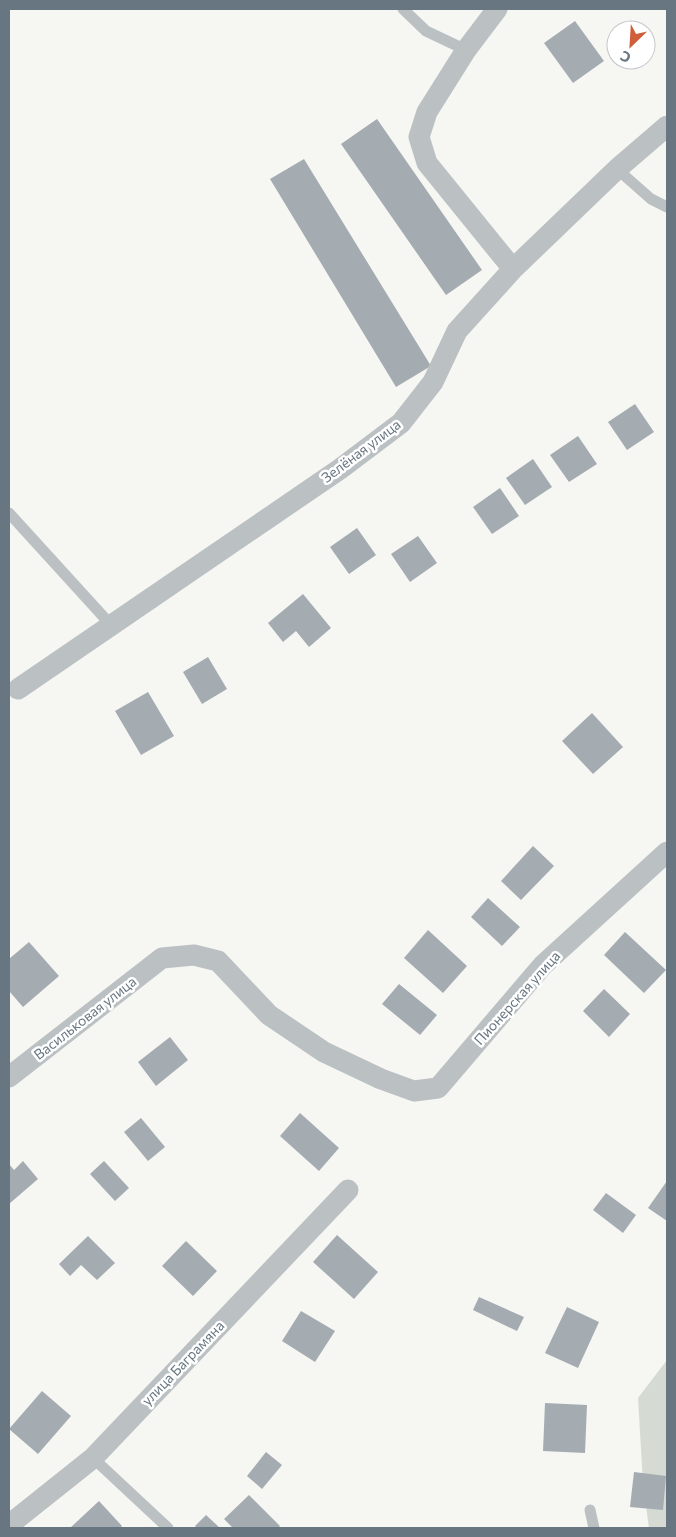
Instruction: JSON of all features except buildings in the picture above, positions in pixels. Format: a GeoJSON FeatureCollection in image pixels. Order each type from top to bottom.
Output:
{"type":"FeatureCollection","features":[{"type":"Feature","properties":{"kind":"street"},"geometry":{"type":"LineString","coordinates":[[497,9],[466,50],[427,112],[419,137],[427,163],[513,269]]}},
{"type":"Feature","properties":{"kind":"street","name":"Зелёная улица"},"geometry":{"type":"LineString","coordinates":[[18,689],[340,469],[401,423],[433,382],[457,331],[513,269],[617,170],[667,126]]}},
{"type":"Feature","properties":{"kind":"street","name":"Пионерская улица"},"geometry":{"type":"LineString","coordinates":[[162,958],[194,955],[218,961],[269,1015],[324,1052],[381,1079],[414,1091],[438,1088],[543,965],[667,852]]}},
{"type":"Feature","properties":{"kind":"street","name":"Васильковая улица"},"geometry":{"type":"LineString","coordinates":[[9,1077],[162,958]]}},
{"type":"Feature","properties":{"kind":"street","name":"улица Баграмяна"},"geometry":{"type":"LineString","coordinates":[[9,1525],[93,1458],[348,1190]]}},
{"type":"Feature","properties":{"kind":"lane"},"geometry":{"type":"LineString","coordinates":[[403,9],[426,31],[466,50]]}},
{"type":"Feature","properties":{"kind":"lane"},"geometry":{"type":"LineString","coordinates":[[617,170],[652,199],[667,207]]}},
{"type":"Feature","properties":{"kind":"lane"},"geometry":{"type":"LineString","coordinates":[[9,513],[111,625]]}},
{"type":"Feature","properties":{"kind":"lane"},"geometry":{"type":"LineString","coordinates":[[93,1458],[168,1528]]}},
{"type":"Feature","properties":{"kind":"lane"},"geometry":{"type":"LineString","coordinates":[[590,1510],[594,1528]]}},
{"type":"Feature","properties":{"kind":"shaded area"},"geometry":{"type":"Polygon","coordinates":[[[667,1360],[667,1528],[649,1528],[643,1483],[638,1398],[667,1360]]]}}]}
